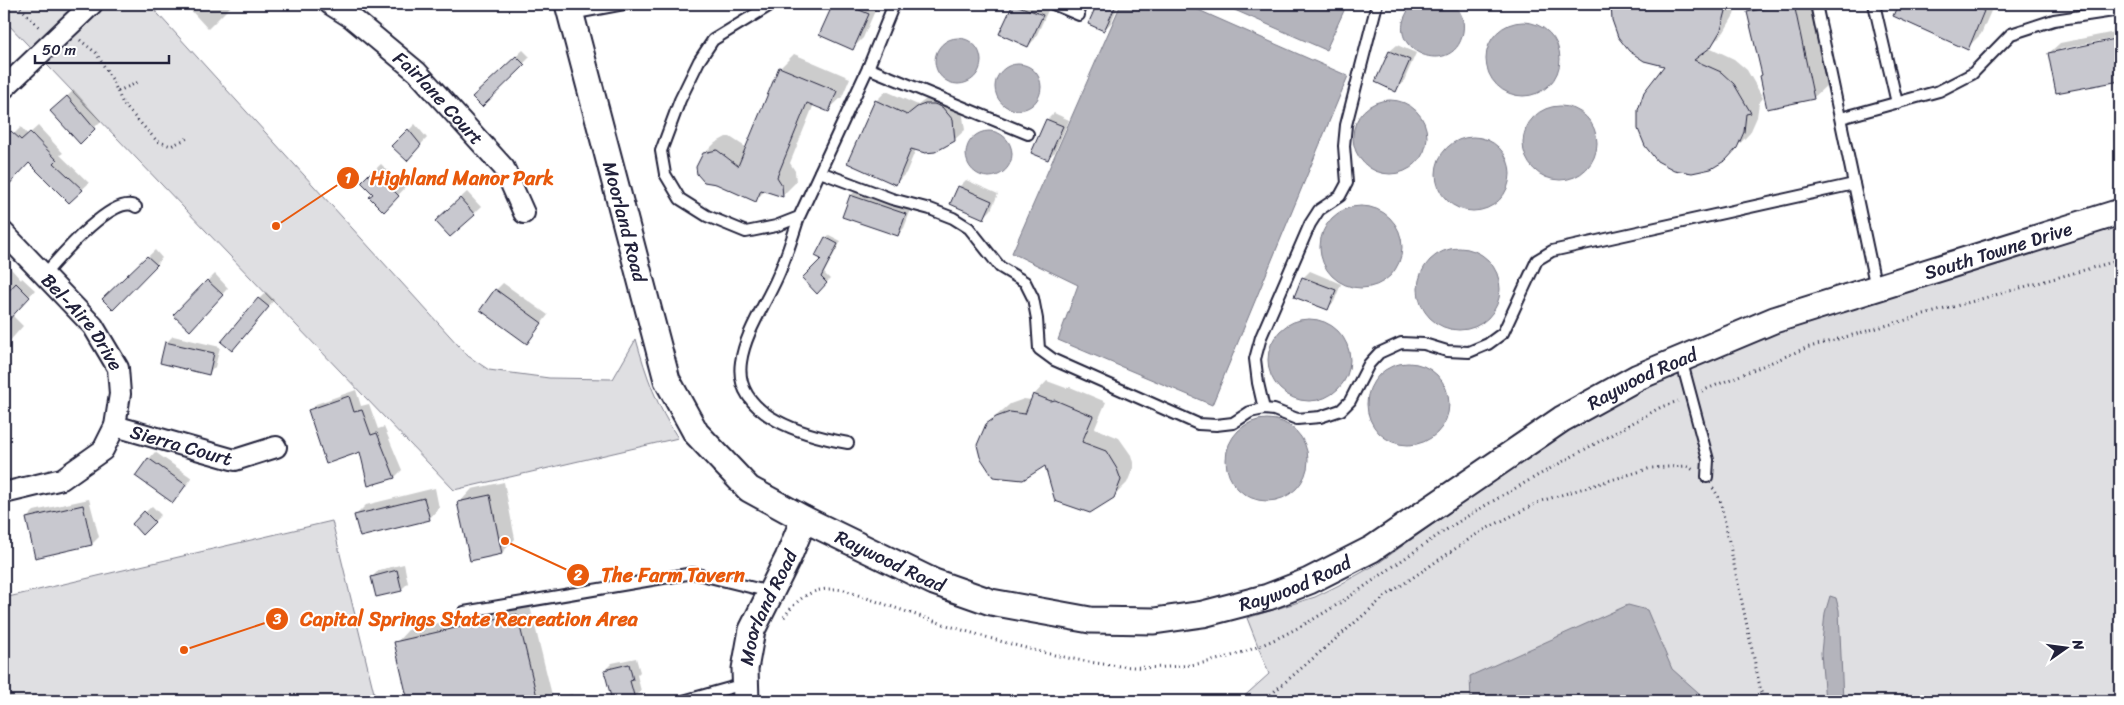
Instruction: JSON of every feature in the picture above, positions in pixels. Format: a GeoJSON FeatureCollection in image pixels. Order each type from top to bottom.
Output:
{"type":"FeatureCollection","features":[{"type":"Feature","properties":{"kind":"street"},"geometry":{"type":"LineString","coordinates":[[4,88],[92,4]]}},
{"type":"Feature","properties":{"kind":"street","name":"Fairlane Court"},"geometry":{"type":"LineString","coordinates":[[330,4],[352,18],[417,72],[504,168],[524,213]]}},
{"type":"Feature","properties":{"kind":"street","name":"Moorland Road"},"geometry":{"type":"LineString","coordinates":[[570,9],[666,380],[696,433]]}},
{"type":"Feature","properties":{"kind":"street","name":"South Towne Drive"},"geometry":{"type":"LineString","coordinates":[[1876,288],[2120,212]]}},
{"type":"Feature","properties":{"kind":"street","name":"Bel-Aire Drive"},"geometry":{"type":"LineString","coordinates":[[4,233],[93,326],[118,368],[120,394],[115,426],[103,450],[62,478],[4,493]]}},
{"type":"Feature","properties":{"kind":"street","name":"Raywood Road"},"geometry":{"type":"LineString","coordinates":[[696,433],[749,489],[804,519],[934,582],[991,602],[1090,620],[1154,621],[1203,614],[1268,598],[1309,581],[1372,549],[1562,419],[1638,378],[1774,320],[1876,288]]}},
{"type":"Feature","properties":{"kind":"street","name":"Sierra Court"},"geometry":{"type":"LineString","coordinates":[[115,426],[235,460],[276,447]]}},
{"type":"Feature","properties":{"kind":"street","name":"Moorland Road"},"geometry":{"type":"LineString","coordinates":[[746,692],[744,669],[752,630],[788,558],[804,519]]}},
{"type":"Feature","properties":{"kind":"lane"},"geometry":{"type":"LineString","coordinates":[[570,9],[624,4]]}},
{"type":"Feature","properties":{"kind":"lane"},"geometry":{"type":"LineString","coordinates":[[772,4],[713,40],[699,61],[680,100],[661,151],[665,174],[680,199],[707,216],[746,232],[776,226],[799,218]]}},
{"type":"Feature","properties":{"kind":"lane"},"geometry":{"type":"LineString","coordinates":[[848,443],[819,438],[765,415],[753,404],[743,386],[740,364],[746,343],[778,278],[799,218],[868,68],[894,4]]}},
{"type":"Feature","properties":{"kind":"lane"},"geometry":{"type":"LineString","coordinates":[[1053,4],[1079,15]]}},
{"type":"Feature","properties":{"kind":"lane"},"geometry":{"type":"LineString","coordinates":[[1264,409],[1255,359],[1261,337],[1310,224],[1319,210],[1340,196],[1347,182],[1344,146],[1346,125],[1377,4]]}},
{"type":"Feature","properties":{"kind":"lane"},"geometry":{"type":"LineString","coordinates":[[1816,4],[1876,288]]}},
{"type":"Feature","properties":{"kind":"lane"},"geometry":{"type":"LineString","coordinates":[[1874,4],[1897,103]]}},
{"type":"Feature","properties":{"kind":"lane"},"geometry":{"type":"LineString","coordinates":[[1841,118],[1938,91],[1972,74],[2011,34],[2054,20],[2120,10]]}},
{"type":"Feature","properties":{"kind":"lane"},"geometry":{"type":"LineString","coordinates":[[868,68],[1028,134]]}},
{"type":"Feature","properties":{"kind":"lane"},"geometry":{"type":"LineString","coordinates":[[820,172],[892,199],[930,209],[953,218],[969,228],[1000,267],[1025,282],[1033,298],[1037,319],[1038,349],[1054,360],[1198,424],[1216,425],[1232,422],[1250,412],[1264,409],[1274,410],[1297,418],[1320,417],[1341,410],[1350,401],[1369,364],[1379,353],[1402,343],[1424,344],[1447,351],[1469,352],[1488,344],[1503,333],[1537,260],[1552,251],[1854,184]]}},
{"type":"Feature","properties":{"kind":"lane"},"geometry":{"type":"LineString","coordinates":[[44,275],[71,245],[103,216],[127,204],[132,204],[136,207]]}},
{"type":"Feature","properties":{"kind":"lane"},"geometry":{"type":"LineString","coordinates":[[1681,359],[1708,460],[1706,477]]}},
{"type":"Feature","properties":{"kind":"lane"},"geometry":{"type":"LineString","coordinates":[[464,612],[693,573],[771,592]]}},
{"type":"Feature","properties":{"kind":"lane"},"geometry":{"type":"LineString","coordinates":[[683,701],[746,692]]}},
{"type":"Feature","properties":{"kind":"path"},"geometry":{"type":"LineString","coordinates":[[17,4],[60,34],[96,53],[112,78],[123,104],[157,141],[171,146],[190,138]]}},
{"type":"Feature","properties":{"kind":"path"},"geometry":{"type":"LineString","coordinates":[[118,91],[139,82]]}},
{"type":"Feature","properties":{"kind":"path"},"geometry":{"type":"LineString","coordinates":[[1263,701],[1386,595],[1480,532],[1540,501],[1651,468],[1686,466],[1706,477],[1720,498],[1763,701]]}},
{"type":"Feature","properties":{"kind":"shaded area"},"geometry":{"type":"Polygon","coordinates":[[[4,4],[149,4],[468,356],[489,370],[549,378],[613,379],[636,339],[653,390],[664,415],[678,438],[454,490],[4,20],[4,4]]]}},
{"type":"Feature","properties":{"kind":"shaded area"},"geometry":{"type":"Polygon","coordinates":[[[1121,4],[1185,4],[1348,76],[1212,405],[1058,340],[1078,285],[1012,253],[1121,4]]]}},
{"type":"Feature","properties":{"kind":"shaded area"},"geometry":{"type":"Polygon","coordinates":[[[1221,4],[1347,4],[1326,50],[1221,4]]]}},
{"type":"Feature","properties":{"kind":"shaded area"},"geometry":{"type":"Polygon","coordinates":[[[1413,4],[1453,4],[1463,20],[1463,32],[1457,47],[1446,55],[1433,57],[1420,54],[1410,46],[1403,34],[1404,20],[1413,4]]]}},
{"type":"Feature","properties":{"kind":"shaded area"},"geometry":{"type":"Polygon","coordinates":[[[1523,22],[1544,28],[1554,38],[1560,59],[1554,80],[1544,90],[1523,96],[1502,90],[1492,80],[1486,59],[1492,38],[1502,28],[1523,22]]]}},
{"type":"Feature","properties":{"kind":"shaded area"},"geometry":{"type":"Polygon","coordinates":[[[958,38],[971,42],[977,48],[981,61],[977,74],[971,80],[958,84],[945,80],[939,74],[935,61],[939,48],[945,42],[958,38]]]}},
{"type":"Feature","properties":{"kind":"shaded area"},"geometry":{"type":"Polygon","coordinates":[[[1018,64],[1031,68],[1037,74],[1041,87],[1037,100],[1031,106],[1018,110],[1005,106],[999,100],[995,87],[999,74],[1005,68],[1018,64]]]}},
{"type":"Feature","properties":{"kind":"shaded area"},"geometry":{"type":"Polygon","coordinates":[[[1390,100],[1411,106],[1421,116],[1427,137],[1421,158],[1411,168],[1390,174],[1369,168],[1359,158],[1353,137],[1359,116],[1369,106],[1390,100]]]}},
{"type":"Feature","properties":{"kind":"shaded area"},"geometry":{"type":"Polygon","coordinates":[[[1560,106],[1581,112],[1591,122],[1597,143],[1591,164],[1581,174],[1560,180],[1539,174],[1529,164],[1523,143],[1529,122],[1539,112],[1560,106]]]}},
{"type":"Feature","properties":{"kind":"shaded area"},"geometry":{"type":"Polygon","coordinates":[[[989,131],[1002,135],[1008,141],[1012,154],[1008,167],[1002,173],[989,177],[976,173],[970,167],[966,154],[970,141],[976,135],[989,131]]]}},
{"type":"Feature","properties":{"kind":"shaded area"},"geometry":{"type":"Polygon","coordinates":[[[1473,137],[1494,143],[1504,153],[1510,174],[1504,195],[1494,205],[1473,211],[1452,205],[1442,195],[1436,174],[1442,153],[1452,143],[1473,137]]]}},
{"type":"Feature","properties":{"kind":"shaded area"},"geometry":{"type":"Polygon","coordinates":[[[1361,206],[1377,209],[1390,218],[1399,231],[1402,247],[1399,263],[1390,276],[1377,285],[1361,288],[1345,285],[1332,276],[1323,263],[1320,247],[1323,231],[1332,218],[1345,209],[1361,206]]]}},
{"type":"Feature","properties":{"kind":"shaded area"},"geometry":{"type":"Polygon","coordinates":[[[2120,226],[2120,701],[1239,701],[1269,674],[1247,618],[1315,597],[1377,564],[1554,438],[1618,400],[1741,345],[1821,318],[2120,226]]]}},
{"type":"Feature","properties":{"kind":"shaded area"},"geometry":{"type":"Polygon","coordinates":[[[1459,248],[1475,251],[1488,260],[1497,273],[1500,289],[1497,305],[1488,318],[1475,327],[1459,330],[1443,327],[1430,318],[1421,305],[1418,289],[1421,273],[1430,260],[1443,251],[1459,248]]]}},
{"type":"Feature","properties":{"kind":"shaded area"},"geometry":{"type":"Polygon","coordinates":[[[1309,319],[1325,322],[1338,331],[1347,344],[1350,360],[1347,376],[1338,389],[1325,398],[1309,401],[1293,398],[1280,389],[1271,376],[1268,360],[1271,344],[1280,331],[1293,322],[1309,319]]]}},
{"type":"Feature","properties":{"kind":"shaded area"},"geometry":{"type":"Polygon","coordinates":[[[1408,363],[1424,366],[1437,375],[1446,388],[1449,404],[1446,420],[1437,433],[1424,442],[1408,445],[1392,442],[1379,433],[1370,420],[1367,404],[1370,388],[1379,375],[1392,366],[1408,363]]]}},
{"type":"Feature","properties":{"kind":"shaded area"},"geometry":{"type":"Polygon","coordinates":[[[1267,419],[1283,422],[1296,431],[1305,444],[1308,460],[1305,476],[1296,489],[1283,498],[1267,501],[1251,498],[1238,489],[1229,476],[1226,460],[1229,444],[1238,431],[1251,422],[1267,419]]]}},
{"type":"Feature","properties":{"kind":"shaded area"},"geometry":{"type":"Polygon","coordinates":[[[332,521],[376,701],[4,701],[4,598],[332,521]]]}},
{"type":"Feature","properties":{"kind":"shaded area"},"geometry":{"type":"Polygon","coordinates":[[[1830,596],[1836,598],[1839,610],[1843,701],[1825,701],[1821,653],[1825,613],[1830,596]]]}},
{"type":"Feature","properties":{"kind":"shaded area"},"geometry":{"type":"Polygon","coordinates":[[[1628,605],[1647,610],[1672,669],[1708,701],[1471,701],[1470,676],[1628,605]]]}},
{"type":"Feature","properties":{"kind":"building"},"geometry":{"type":"Polygon","coordinates":[[[833,4],[845,4],[869,14],[853,50],[819,35],[833,4]]]}},
{"type":"Feature","properties":{"kind":"building"},"geometry":{"type":"Polygon","coordinates":[[[1013,4],[1043,15],[1028,47],[999,34],[1013,4]]]}},
{"type":"Feature","properties":{"kind":"building"},"geometry":{"type":"Polygon","coordinates":[[[1097,4],[1115,7],[1104,31],[1088,24],[1097,4]]]}},
{"type":"Feature","properties":{"kind":"building"},"geometry":{"type":"Polygon","coordinates":[[[1611,4],[1725,4],[1726,11],[1721,30],[1711,47],[1694,60],[1721,72],[1734,84],[1751,113],[1746,114],[1744,132],[1737,148],[1726,160],[1711,169],[1692,173],[1674,170],[1657,161],[1645,146],[1638,129],[1638,110],[1644,92],[1664,66],[1644,61],[1629,51],[1618,37],[1612,20],[1611,4]]]}},
{"type":"Feature","properties":{"kind":"building"},"geometry":{"type":"Polygon","coordinates":[[[1785,4],[1794,4],[1814,99],[1767,109],[1760,76],[1762,75],[1747,12],[1785,4]]]}},
{"type":"Feature","properties":{"kind":"building"},"geometry":{"type":"Polygon","coordinates":[[[1898,4],[1969,4],[1984,11],[1968,50],[1893,16],[1898,4]]]}},
{"type":"Feature","properties":{"kind":"building"},"geometry":{"type":"Polygon","coordinates":[[[2120,38],[2120,81],[2056,93],[2048,53],[2120,38]]]}},
{"type":"Feature","properties":{"kind":"building"},"geometry":{"type":"Polygon","coordinates":[[[1389,51],[1410,60],[1396,92],[1375,82],[1389,51]]]}},
{"type":"Feature","properties":{"kind":"building"},"geometry":{"type":"Polygon","coordinates":[[[516,56],[525,65],[482,107],[472,97],[516,56]]]}},
{"type":"Feature","properties":{"kind":"building"},"geometry":{"type":"Polygon","coordinates":[[[779,67],[837,91],[829,112],[807,103],[777,177],[782,185],[783,197],[761,190],[756,202],[716,184],[704,182],[697,174],[696,167],[703,153],[717,150],[738,166],[779,67]]]}},
{"type":"Feature","properties":{"kind":"building"},"geometry":{"type":"Polygon","coordinates":[[[67,96],[95,129],[80,144],[50,111],[67,96]]]}},
{"type":"Feature","properties":{"kind":"building"},"geometry":{"type":"Polygon","coordinates":[[[875,100],[907,115],[917,107],[925,104],[934,104],[942,107],[953,120],[955,141],[935,152],[925,153],[911,149],[896,185],[847,163],[875,100]]]}},
{"type":"Feature","properties":{"kind":"building"},"geometry":{"type":"Polygon","coordinates":[[[1046,119],[1063,126],[1048,160],[1031,153],[1046,119]]]}},
{"type":"Feature","properties":{"kind":"building"},"geometry":{"type":"Polygon","coordinates":[[[408,129],[421,145],[407,161],[391,146],[408,129]]]}},
{"type":"Feature","properties":{"kind":"building"},"geometry":{"type":"Polygon","coordinates":[[[11,131],[21,140],[30,132],[57,160],[54,163],[83,190],[69,203],[29,163],[4,190],[4,138],[11,131]]]}},
{"type":"Feature","properties":{"kind":"building"},"geometry":{"type":"Polygon","coordinates":[[[373,170],[399,196],[384,212],[369,197],[373,194],[361,182],[373,170]]]}},
{"type":"Feature","properties":{"kind":"building"},"geometry":{"type":"Polygon","coordinates":[[[958,186],[992,201],[984,219],[950,204],[958,186]]]}},
{"type":"Feature","properties":{"kind":"building"},"geometry":{"type":"Polygon","coordinates":[[[850,195],[906,214],[898,236],[842,217],[850,195]]]}},
{"type":"Feature","properties":{"kind":"building"},"geometry":{"type":"Polygon","coordinates":[[[460,198],[475,215],[450,237],[435,221],[460,198]]]}},
{"type":"Feature","properties":{"kind":"building"},"geometry":{"type":"Polygon","coordinates":[[[825,237],[838,244],[821,277],[827,283],[817,294],[802,278],[821,259],[815,256],[825,237]]]}},
{"type":"Feature","properties":{"kind":"building"},"geometry":{"type":"Polygon","coordinates":[[[147,256],[157,265],[113,310],[102,299],[147,256]]]}},
{"type":"Feature","properties":{"kind":"building"},"geometry":{"type":"Polygon","coordinates":[[[1302,277],[1336,290],[1328,310],[1294,297],[1302,277]]]}},
{"type":"Feature","properties":{"kind":"building"},"geometry":{"type":"Polygon","coordinates":[[[207,280],[223,295],[190,331],[173,315],[207,280]]]}},
{"type":"Feature","properties":{"kind":"building"},"geometry":{"type":"Polygon","coordinates":[[[16,283],[30,297],[4,325],[4,296],[16,283]]]}},
{"type":"Feature","properties":{"kind":"building"},"geometry":{"type":"Polygon","coordinates":[[[495,289],[542,323],[527,344],[480,310],[495,289]]]}},
{"type":"Feature","properties":{"kind":"building"},"geometry":{"type":"Polygon","coordinates":[[[258,298],[269,307],[232,351],[221,342],[258,298]]]}},
{"type":"Feature","properties":{"kind":"building"},"geometry":{"type":"Polygon","coordinates":[[[165,342],[214,353],[209,375],[160,363],[165,342]]]}},
{"type":"Feature","properties":{"kind":"building"},"geometry":{"type":"Polygon","coordinates":[[[1033,394],[1051,401],[1055,400],[1093,416],[1082,442],[1106,451],[1117,469],[1121,480],[1114,498],[1090,513],[1055,501],[1045,466],[1023,480],[993,477],[980,457],[977,445],[986,424],[996,417],[1010,412],[1025,414],[1033,394]]]}},
{"type":"Feature","properties":{"kind":"building"},"geometry":{"type":"Polygon","coordinates":[[[349,396],[354,412],[362,410],[371,435],[377,433],[395,478],[368,486],[360,452],[326,464],[308,410],[349,396]]]}},
{"type":"Feature","properties":{"kind":"building"},"geometry":{"type":"Polygon","coordinates":[[[148,458],[186,485],[173,503],[135,476],[148,458]]]}},
{"type":"Feature","properties":{"kind":"building"},"geometry":{"type":"Polygon","coordinates":[[[490,495],[502,554],[470,561],[457,502],[490,495]]]}},
{"type":"Feature","properties":{"kind":"building"},"geometry":{"type":"Polygon","coordinates":[[[424,498],[430,520],[360,537],[354,515],[424,498]]]}},
{"type":"Feature","properties":{"kind":"building"},"geometry":{"type":"Polygon","coordinates":[[[83,505],[92,545],[35,558],[26,518],[83,505]]]}},
{"type":"Feature","properties":{"kind":"building"},"geometry":{"type":"Polygon","coordinates":[[[144,511],[155,522],[142,535],[132,524],[144,511]]]}},
{"type":"Feature","properties":{"kind":"building"},"geometry":{"type":"Polygon","coordinates":[[[397,570],[402,591],[376,597],[371,577],[397,570]]]}},
{"type":"Feature","properties":{"kind":"building"},"geometry":{"type":"Polygon","coordinates":[[[517,614],[538,701],[408,701],[394,642],[517,614]]]}},
{"type":"Feature","properties":{"kind":"building"},"geometry":{"type":"Polygon","coordinates":[[[629,664],[633,680],[630,681],[635,699],[612,701],[604,670],[629,664]]]}},
{"type":"Feature","properties":{"kind":"place","name":"Highland Manor Park"},"geometry":{"type":"Point","coordinates":[276,226]}},
{"type":"Feature","properties":{"kind":"place","name":"The Farm Tavern"},"geometry":{"type":"Point","coordinates":[505,541]}},
{"type":"Feature","properties":{"kind":"place","name":"Capital Springs State Recreation Area"},"geometry":{"type":"Point","coordinates":[184,650]}}]}
